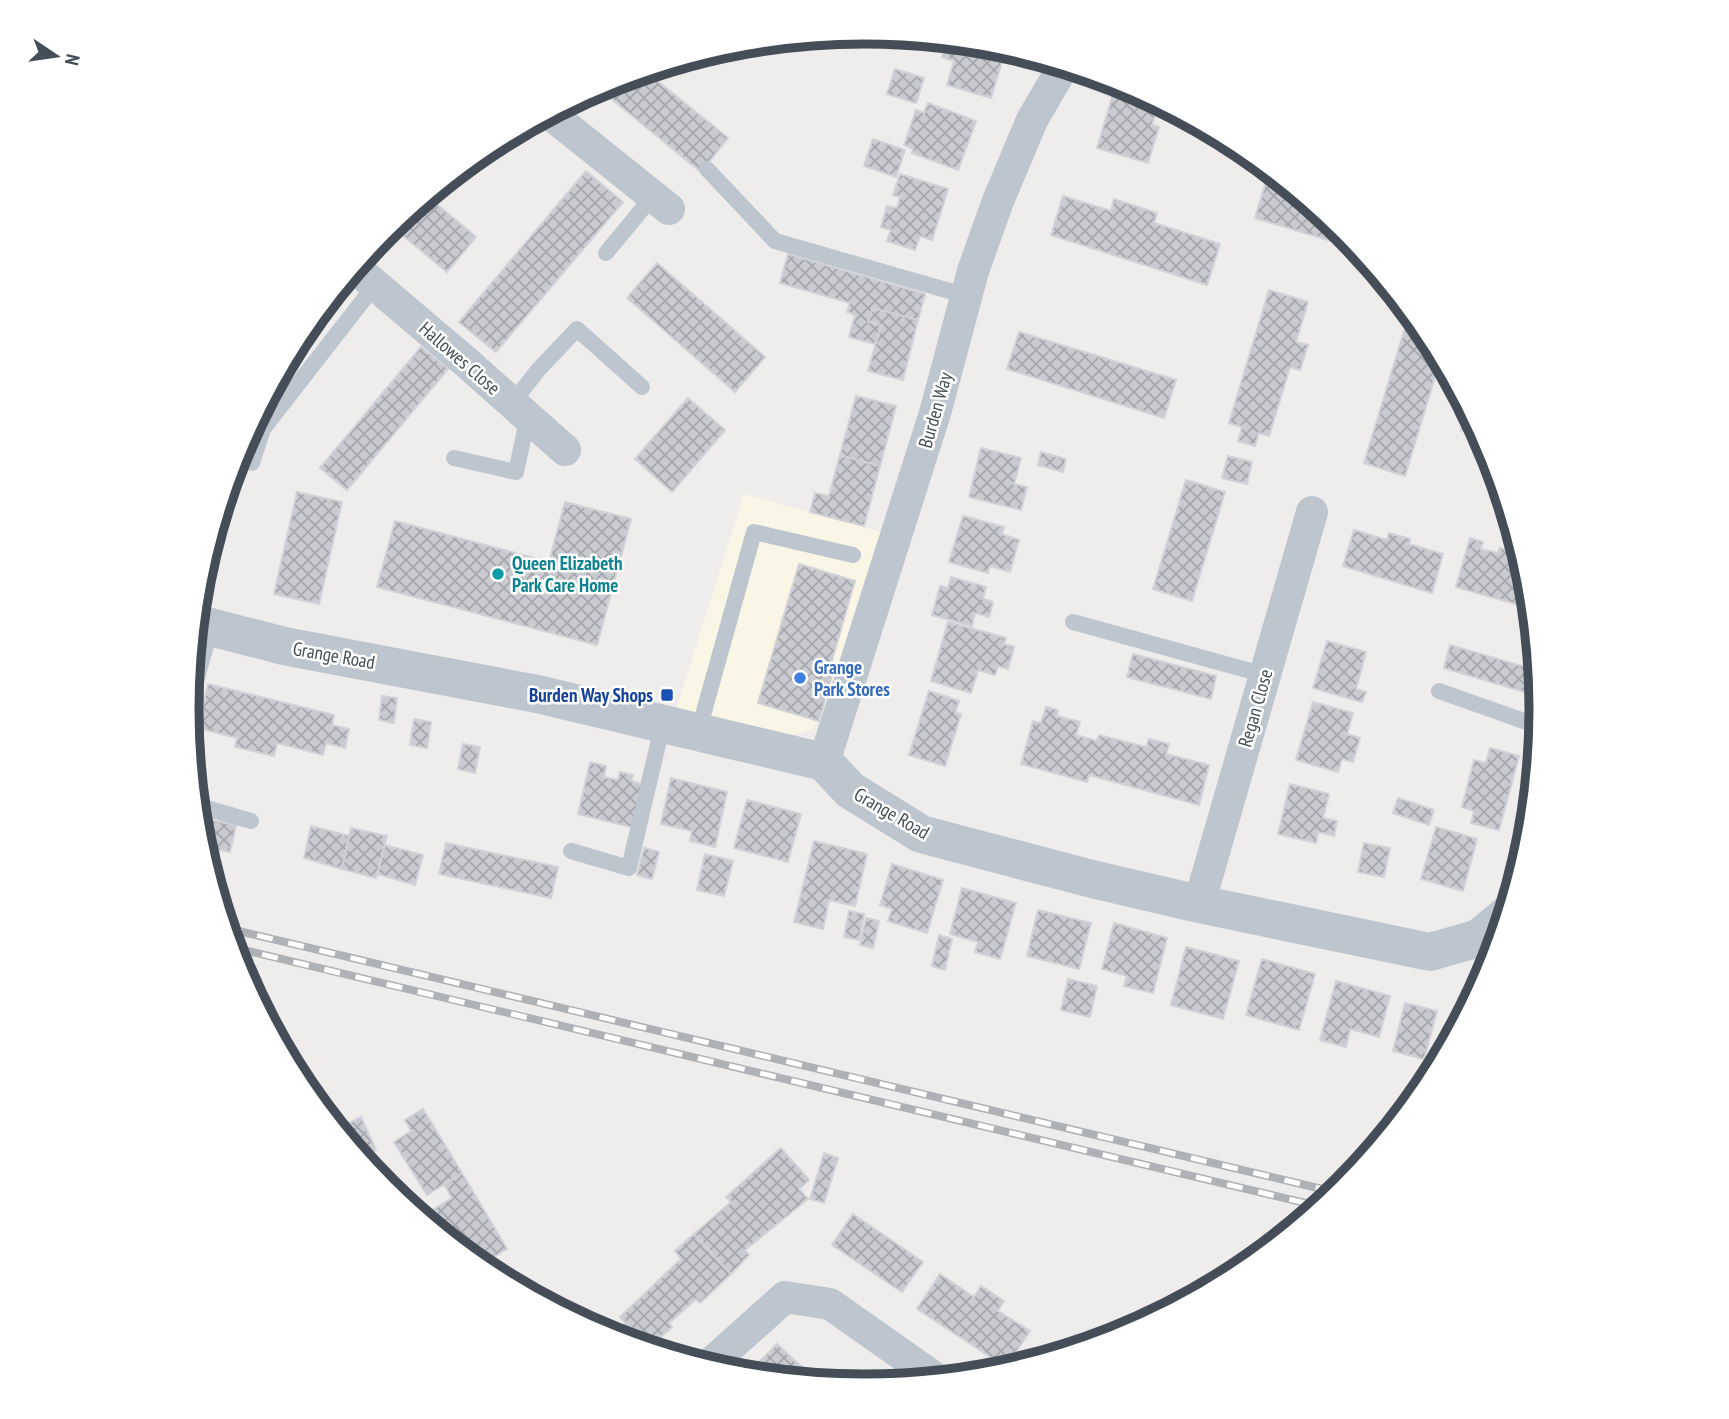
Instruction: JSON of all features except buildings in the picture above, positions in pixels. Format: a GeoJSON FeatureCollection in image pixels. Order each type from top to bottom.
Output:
{"type":"FeatureCollection","features":[{"type":"Feature","properties":{"kind":"street","name":"Burden Way"},"geometry":{"type":"LineString","coordinates":[[824,762],[935,413],[973,271],[998,201],[1032,121],[1059,73]]}},
{"type":"Feature","properties":{"kind":"street"},"geometry":{"type":"LineString","coordinates":[[557,119],[661,202]]}},
{"type":"Feature","properties":{"kind":"street","name":"Hallowes Close"},"geometry":{"type":"LineString","coordinates":[[365,276],[565,450]]}},
{"type":"Feature","properties":{"kind":"street","name":"Regan Close"},"geometry":{"type":"LineString","coordinates":[[1199,904],[1312,512]]}},
{"type":"Feature","properties":{"kind":"street","name":"Grange Road"},"geometry":{"type":"LineString","coordinates":[[204,626],[285,646],[537,694],[824,762],[850,790],[920,834],[1199,904],[1430,952],[1479,938],[1494,926]]}},
{"type":"Feature","properties":{"kind":"street"},"geometry":{"type":"LineString","coordinates":[[717,1358],[785,1297],[830,1304],[927,1372]]}},
{"type":"Feature","properties":{"kind":"lane"},"geometry":{"type":"LineString","coordinates":[[707,169],[775,241],[967,296]]}},
{"type":"Feature","properties":{"kind":"lane"},"geometry":{"type":"LineString","coordinates":[[606,253],[661,202]]}},
{"type":"Feature","properties":{"kind":"lane"},"geometry":{"type":"LineString","coordinates":[[252,463],[263,429],[365,276]]}},
{"type":"Feature","properties":{"kind":"lane"},"geometry":{"type":"LineString","coordinates":[[454,458],[516,471],[520,409],[539,369],[577,329],[642,387]]}},
{"type":"Feature","properties":{"kind":"lane"},"geometry":{"type":"LineString","coordinates":[[571,851],[629,868],[754,532],[853,555]]}},
{"type":"Feature","properties":{"kind":"lane"},"geometry":{"type":"LineString","coordinates":[[1073,622],[1265,676]]}},
{"type":"Feature","properties":{"kind":"lane"},"geometry":{"type":"LineString","coordinates":[[1439,691],[1530,723]]}},
{"type":"Feature","properties":{"kind":"lane"},"geometry":{"type":"LineString","coordinates":[[206,808],[251,821]]}},
{"type":"Feature","properties":{"kind":"shaded area"},"geometry":{"type":"Polygon","coordinates":[[[744,494],[885,533],[834,705],[811,730],[784,737],[676,710],[744,494]]]}},
{"type":"Feature","properties":{"kind":"railway"},"geometry":{"type":"LineString","coordinates":[[237,931],[1325,1190]]}},
{"type":"Feature","properties":{"kind":"railway"},"geometry":{"type":"LineString","coordinates":[[244,950],[1309,1204]]}},
{"type":"Feature","properties":{"kind":"place","name":"Queen Elizabeth Park Care Home"},"geometry":{"type":"Point","coordinates":[498,574]}},
{"type":"Feature","properties":{"kind":"place","name":"Grange Park Stores"},"geometry":{"type":"Point","coordinates":[800,678]}},
{"type":"Feature","properties":{"kind":"place","name":"Burden Way Shops"},"geometry":{"type":"Point","coordinates":[667,695]}}]}
